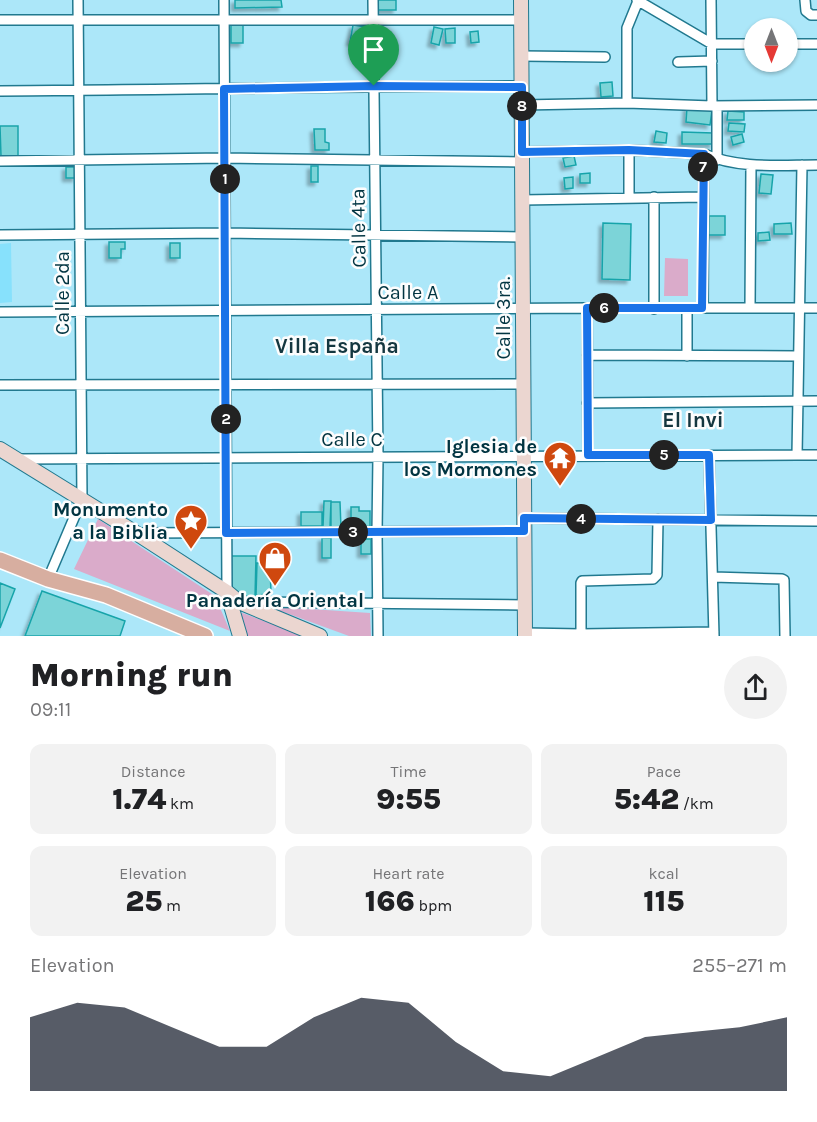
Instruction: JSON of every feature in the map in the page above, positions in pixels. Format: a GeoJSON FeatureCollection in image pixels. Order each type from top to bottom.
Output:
{"type":"FeatureCollection","features":[{"type":"Feature","properties":{"kind":"main road","name":"Calle 3ra."},"geometry":{"type":"LineString","coordinates":[[521,0],[525,635]]}},
{"type":"Feature","properties":{"kind":"main road"},"geometry":{"type":"LineString","coordinates":[[0,449],[136,533],[239,602],[320,636]]}},
{"type":"Feature","properties":{"kind":"main road"},"geometry":{"type":"LineString","coordinates":[[0,560],[48,579],[106,596],[205,636]]}},
{"type":"Feature","properties":{"kind":"main road"},"geometry":{"type":"LineString","coordinates":[[227,592],[240,636]]}},
{"type":"Feature","properties":{"kind":"street","name":"Calle 2da"},"geometry":{"type":"LineString","coordinates":[[48,579],[82,500],[78,0]]}},
{"type":"Feature","properties":{"kind":"street"},"geometry":{"type":"LineString","coordinates":[[224,0],[227,592]]}},
{"type":"Feature","properties":{"kind":"street","name":"Calle 4ta"},"geometry":{"type":"LineString","coordinates":[[374,0],[378,636]]}},
{"type":"Feature","properties":{"kind":"street"},"geometry":{"type":"LineString","coordinates":[[627,103],[627,28],[638,0],[711,44],[744,44]]}},
{"type":"Feature","properties":{"kind":"street"},"geometry":{"type":"LineString","coordinates":[[711,0],[717,160]]}},
{"type":"Feature","properties":{"kind":"street"},"geometry":{"type":"LineString","coordinates":[[805,0],[806,11],[811,15],[817,15]]}},
{"type":"Feature","properties":{"kind":"street"},"geometry":{"type":"LineString","coordinates":[[0,20],[522,20]]}},
{"type":"Feature","properties":{"kind":"street"},"geometry":{"type":"LineString","coordinates":[[798,44],[817,44]]}},
{"type":"Feature","properties":{"kind":"street"},"geometry":{"type":"LineString","coordinates":[[522,56],[605,57]]}},
{"type":"Feature","properties":{"kind":"street"},"geometry":{"type":"LineString","coordinates":[[678,62],[712,61]]}},
{"type":"Feature","properties":{"kind":"street"},"geometry":{"type":"LineString","coordinates":[[0,90],[374,86],[522,87]]}},
{"type":"Feature","properties":{"kind":"street"},"geometry":{"type":"LineString","coordinates":[[522,105],[627,103],[715,106],[817,105]]}},
{"type":"Feature","properties":{"kind":"street"},"geometry":{"type":"LineString","coordinates":[[0,161],[225,158],[375,161],[522,157],[629,150],[704,154],[717,160],[752,165],[817,165]]}},
{"type":"Feature","properties":{"kind":"street"},"geometry":{"type":"LineString","coordinates":[[629,150],[629,197]]}},
{"type":"Feature","properties":{"kind":"street"},"geometry":{"type":"LineString","coordinates":[[702,308],[704,154]]}},
{"type":"Feature","properties":{"kind":"street"},"geometry":{"type":"LineString","coordinates":[[750,308],[752,165]]}},
{"type":"Feature","properties":{"kind":"street"},"geometry":{"type":"LineString","coordinates":[[797,455],[802,165]]}},
{"type":"Feature","properties":{"kind":"street"},"geometry":{"type":"LineString","coordinates":[[654,197],[654,309]]}},
{"type":"Feature","properties":{"kind":"street"},"geometry":{"type":"LineString","coordinates":[[522,200],[703,197]]}},
{"type":"Feature","properties":{"kind":"street"},"geometry":{"type":"LineString","coordinates":[[0,235],[225,232],[523,237]]}},
{"type":"Feature","properties":{"kind":"street"},"geometry":{"type":"LineString","coordinates":[[587,308],[588,455]]}},
{"type":"Feature","properties":{"kind":"street"},"geometry":{"type":"LineString","coordinates":[[687,308],[687,356]]}},
{"type":"Feature","properties":{"kind":"street","name":"Calle A"},"geometry":{"type":"LineString","coordinates":[[0,312],[817,308]]}},
{"type":"Feature","properties":{"kind":"street"},"geometry":{"type":"LineString","coordinates":[[586,355],[798,356]]}},
{"type":"Feature","properties":{"kind":"street"},"geometry":{"type":"LineString","coordinates":[[0,385],[523,384]]}},
{"type":"Feature","properties":{"kind":"street"},"geometry":{"type":"LineString","coordinates":[[587,403],[817,401]]}},
{"type":"Feature","properties":{"kind":"street"},"geometry":{"type":"LineString","coordinates":[[525,635],[714,634],[709,455]]}},
{"type":"Feature","properties":{"kind":"street","name":"Calle C"},"geometry":{"type":"LineString","coordinates":[[16,459],[817,455]]}},
{"type":"Feature","properties":{"kind":"street"},"geometry":{"type":"LineString","coordinates":[[581,634],[582,581],[656,578],[658,519]]}},
{"type":"Feature","properties":{"kind":"street"},"geometry":{"type":"LineString","coordinates":[[136,533],[377,532],[658,519],[817,521]]}},
{"type":"Feature","properties":{"kind":"street"},"geometry":{"type":"LineString","coordinates":[[713,577],[784,580],[785,636]]}},
{"type":"Feature","properties":{"kind":"street"},"geometry":{"type":"LineString","coordinates":[[239,602],[524,605]]}},
{"type":"Feature","properties":{"kind":"shaded area"},"geometry":{"type":"Polygon","coordinates":[[[11,243],[12,302],[0,303],[0,244],[11,243]]]}},
{"type":"Feature","properties":{"kind":"shaded area"},"geometry":{"type":"Polygon","coordinates":[[[665,258],[688,259],[688,296],[664,296],[665,258]]]}},
{"type":"Feature","properties":{"kind":"shaded area"},"geometry":{"type":"Polygon","coordinates":[[[98,519],[215,596],[230,631],[74,569],[98,519]]]}},
{"type":"Feature","properties":{"kind":"shaded area"},"geometry":{"type":"Polygon","coordinates":[[[267,606],[370,613],[371,636],[349,636],[267,606]]]}},
{"type":"Feature","properties":{"kind":"shaded area"},"geometry":{"type":"Polygon","coordinates":[[[240,612],[304,636],[246,636],[240,612]]]}},
{"type":"Feature","properties":{"kind":"building"},"geometry":{"type":"Polygon","coordinates":[[[235,0],[281,0],[282,7],[235,8],[235,0]]]}},
{"type":"Feature","properties":{"kind":"building"},"geometry":{"type":"Polygon","coordinates":[[[378,0],[396,0],[396,10],[378,10],[378,0]]]}},
{"type":"Feature","properties":{"kind":"building"},"geometry":{"type":"Polygon","coordinates":[[[231,24],[243,24],[243,43],[231,43],[231,24]]]}},
{"type":"Feature","properties":{"kind":"building"},"geometry":{"type":"Polygon","coordinates":[[[353,25],[366,27],[363,44],[350,42],[353,25]]]}},
{"type":"Feature","properties":{"kind":"building"},"geometry":{"type":"Polygon","coordinates":[[[434,27],[443,29],[439,45],[431,43],[434,27]]]}},
{"type":"Feature","properties":{"kind":"building"},"geometry":{"type":"Polygon","coordinates":[[[455,28],[455,43],[446,43],[445,29],[455,28]]]}},
{"type":"Feature","properties":{"kind":"building"},"geometry":{"type":"Polygon","coordinates":[[[478,31],[479,42],[471,43],[470,32],[478,31]]]}},
{"type":"Feature","properties":{"kind":"building"},"geometry":{"type":"Polygon","coordinates":[[[612,82],[613,96],[601,97],[600,83],[612,82]]]}},
{"type":"Feature","properties":{"kind":"building"},"geometry":{"type":"Polygon","coordinates":[[[687,107],[712,110],[710,125],[686,122],[687,107]]]}},
{"type":"Feature","properties":{"kind":"building"},"geometry":{"type":"Polygon","coordinates":[[[728,111],[744,112],[744,120],[727,120],[728,111]]]}},
{"type":"Feature","properties":{"kind":"building"},"geometry":{"type":"Polygon","coordinates":[[[729,123],[745,124],[744,132],[728,131],[729,123]]]}},
{"type":"Feature","properties":{"kind":"building"},"geometry":{"type":"Polygon","coordinates":[[[0,126],[18,126],[18,156],[1,156],[0,126]]]}},
{"type":"Feature","properties":{"kind":"building"},"geometry":{"type":"Polygon","coordinates":[[[314,129],[325,129],[325,142],[329,143],[329,150],[315,150],[314,129]]]}},
{"type":"Feature","properties":{"kind":"building"},"geometry":{"type":"Polygon","coordinates":[[[656,131],[667,133],[666,143],[654,142],[656,131]]]}},
{"type":"Feature","properties":{"kind":"building"},"geometry":{"type":"Polygon","coordinates":[[[682,132],[713,133],[713,144],[682,144],[682,132]]]}},
{"type":"Feature","properties":{"kind":"building"},"geometry":{"type":"Polygon","coordinates":[[[742,134],[744,142],[733,145],[731,137],[742,134]]]}},
{"type":"Feature","properties":{"kind":"building"},"geometry":{"type":"Polygon","coordinates":[[[574,156],[576,165],[565,167],[563,158],[574,156]]]}},
{"type":"Feature","properties":{"kind":"building"},"geometry":{"type":"Polygon","coordinates":[[[311,166],[318,166],[318,182],[311,182],[311,166]]]}},
{"type":"Feature","properties":{"kind":"building"},"geometry":{"type":"Polygon","coordinates":[[[66,167],[76,167],[76,178],[66,178],[66,167]]]}},
{"type":"Feature","properties":{"kind":"building"},"geometry":{"type":"Polygon","coordinates":[[[590,173],[590,183],[580,183],[580,174],[590,173]]]}},
{"type":"Feature","properties":{"kind":"building"},"geometry":{"type":"Polygon","coordinates":[[[761,174],[773,175],[771,194],[759,193],[761,174]]]}},
{"type":"Feature","properties":{"kind":"building"},"geometry":{"type":"Polygon","coordinates":[[[573,177],[573,188],[565,189],[564,178],[573,177]]]}},
{"type":"Feature","properties":{"kind":"building"},"geometry":{"type":"Polygon","coordinates":[[[709,216],[725,216],[725,235],[708,235],[709,216]]]}},
{"type":"Feature","properties":{"kind":"building"},"geometry":{"type":"Polygon","coordinates":[[[603,223],[631,224],[630,280],[602,279],[603,223]]]}},
{"type":"Feature","properties":{"kind":"building"},"geometry":{"type":"Polygon","coordinates":[[[791,223],[792,234],[774,234],[774,224],[791,223]]]}},
{"type":"Feature","properties":{"kind":"building"},"geometry":{"type":"Polygon","coordinates":[[[769,232],[770,240],[758,241],[758,233],[769,232]]]}},
{"type":"Feature","properties":{"kind":"building"},"geometry":{"type":"Polygon","coordinates":[[[109,242],[125,242],[125,249],[121,249],[121,258],[109,258],[109,242]]]}},
{"type":"Feature","properties":{"kind":"building"},"geometry":{"type":"Polygon","coordinates":[[[170,243],[180,243],[180,258],[170,258],[170,243]]]}},
{"type":"Feature","properties":{"kind":"building"},"geometry":{"type":"Polygon","coordinates":[[[324,501],[331,501],[330,527],[323,527],[324,501]]]}},
{"type":"Feature","properties":{"kind":"building"},"geometry":{"type":"Polygon","coordinates":[[[331,502],[340,502],[341,528],[331,528],[331,502]]]}},
{"type":"Feature","properties":{"kind":"building"},"geometry":{"type":"Polygon","coordinates":[[[351,507],[359,507],[359,511],[370,511],[370,529],[360,528],[360,524],[351,524],[351,507]]]}},
{"type":"Feature","properties":{"kind":"building"},"geometry":{"type":"Polygon","coordinates":[[[301,512],[322,512],[322,526],[301,526],[301,512]]]}},
{"type":"Feature","properties":{"kind":"building"},"geometry":{"type":"Polygon","coordinates":[[[322,538],[331,538],[331,558],[322,558],[322,538]]]}},
{"type":"Feature","properties":{"kind":"building"},"geometry":{"type":"Polygon","coordinates":[[[361,539],[371,539],[371,554],[361,554],[361,539]]]}},
{"type":"Feature","properties":{"kind":"building"},"geometry":{"type":"Polygon","coordinates":[[[228,556],[256,556],[255,597],[228,591],[228,556]]]}},
{"type":"Feature","properties":{"kind":"building"},"geometry":{"type":"Polygon","coordinates":[[[257,563],[270,563],[271,594],[256,595],[257,563]]]}},
{"type":"Feature","properties":{"kind":"building"},"geometry":{"type":"Polygon","coordinates":[[[0,583],[15,589],[0,628],[0,583]]]}},
{"type":"Feature","properties":{"kind":"building"},"geometry":{"type":"Polygon","coordinates":[[[42,591],[125,621],[120,636],[25,636],[42,591]]]}},
{"type":"Feature","properties":{"kind":"place","name":"Iglesia de los Mormones"},"geometry":{"type":"Point","coordinates":[560,487]}},
{"type":"Feature","properties":{"kind":"place","name":"Monumento a la Biblia"},"geometry":{"type":"Point","coordinates":[191,550]}},
{"type":"Feature","properties":{"kind":"place","name":"Panadería Oriental"},"geometry":{"type":"Point","coordinates":[275,587]}},
{"type":"Feature","properties":{"kind":"district","name":"Villa España"},"geometry":{"type":"Point","coordinates":[337,346]}},
{"type":"Feature","properties":{"kind":"district","name":"El Invi"},"geometry":{"type":"Point","coordinates":[693,420]}},
{"type":"Feature","properties":{"kind":"route"},"geometry":{"type":"LineString","coordinates":[[374,86],[522,87],[522,152],[629,150],[704,154],[702,308],[587,308],[586,355],[588,455],[709,455],[711,520],[524,518],[524,531],[226,533],[224,89],[374,86]]}}]}
